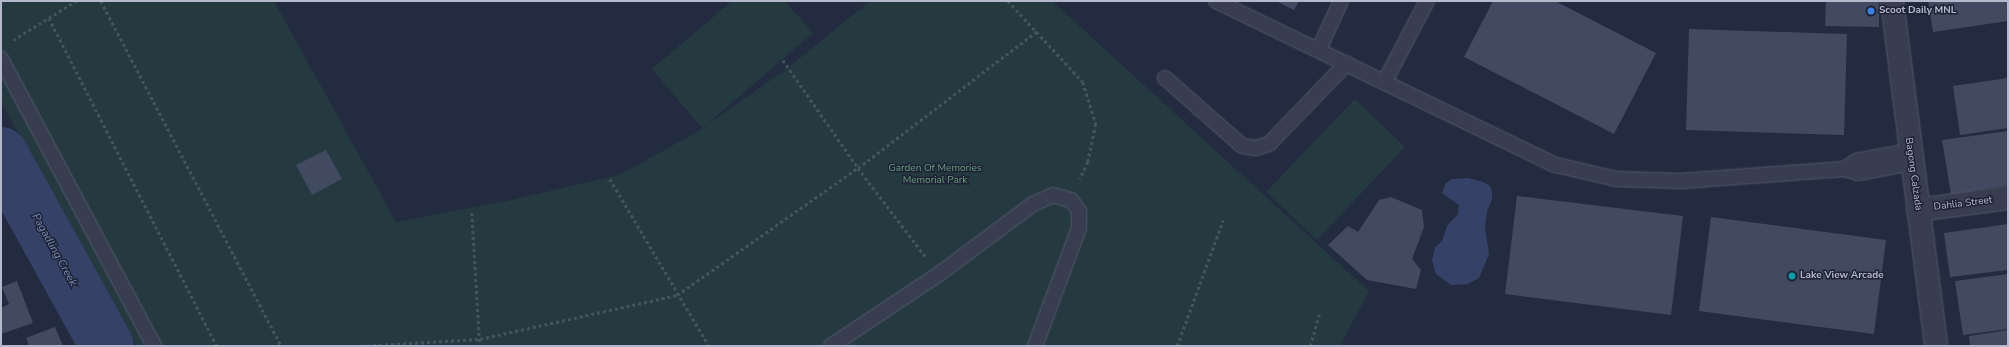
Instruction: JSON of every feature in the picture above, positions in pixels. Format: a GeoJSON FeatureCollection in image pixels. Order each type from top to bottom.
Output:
{"type":"FeatureCollection","features":[{"type":"Feature","properties":{"kind":"street","name":"Bagong Calzada"},"geometry":{"type":"LineString","coordinates":[[1892,1],[1936,346]]}},
{"type":"Feature","properties":{"kind":"street","name":"Dahlia Street"},"geometry":{"type":"LineString","coordinates":[[1918,210],[2008,198]]}},
{"type":"Feature","properties":{"kind":"lane"},"geometry":{"type":"LineString","coordinates":[[1216,1],[1319,49],[1556,165],[1616,179],[1681,181],[1845,169],[1858,173],[1911,157]]}},
{"type":"Feature","properties":{"kind":"lane"},"geometry":{"type":"LineString","coordinates":[[1319,49],[1341,1]]}},
{"type":"Feature","properties":{"kind":"lane"},"geometry":{"type":"LineString","coordinates":[[1385,82],[1427,1]]}},
{"type":"Feature","properties":{"kind":"lane"},"geometry":{"type":"LineString","coordinates":[[1,59],[154,346]]}},
{"type":"Feature","properties":{"kind":"lane"},"geometry":{"type":"LineString","coordinates":[[1165,78],[1242,146],[1256,148],[1269,144],[1347,63]]}},
{"type":"Feature","properties":{"kind":"lane"},"geometry":{"type":"LineString","coordinates":[[831,346],[939,274],[1033,204],[1053,195],[1071,200],[1079,211],[1079,228],[1034,346]]}},
{"type":"Feature","properties":{"kind":"path"},"geometry":{"type":"LineString","coordinates":[[7,44],[76,1]]}},
{"type":"Feature","properties":{"kind":"path"},"geometry":{"type":"LineString","coordinates":[[101,1],[281,346]]}},
{"type":"Feature","properties":{"kind":"path"},"geometry":{"type":"LineString","coordinates":[[1008,1],[1083,82],[1096,124],[1088,162],[1071,200]]}},
{"type":"Feature","properties":{"kind":"path"},"geometry":{"type":"LineString","coordinates":[[49,18],[217,346]]}},
{"type":"Feature","properties":{"kind":"path"},"geometry":{"type":"LineString","coordinates":[[361,346],[480,340],[677,295],[858,168],[1037,31]]}},
{"type":"Feature","properties":{"kind":"path"},"geometry":{"type":"LineString","coordinates":[[783,60],[858,168],[939,274]]}},
{"type":"Feature","properties":{"kind":"path"},"geometry":{"type":"LineString","coordinates":[[610,179],[677,295],[709,346]]}},
{"type":"Feature","properties":{"kind":"path"},"geometry":{"type":"LineString","coordinates":[[472,214],[480,346]]}},
{"type":"Feature","properties":{"kind":"path"},"geometry":{"type":"LineString","coordinates":[[1177,346],[1223,220]]}},
{"type":"Feature","properties":{"kind":"path"},"geometry":{"type":"LineString","coordinates":[[1310,346],[1320,311]]}},
{"type":"Feature","properties":{"kind":"green space","name":"Garden Of Memories Memorial Park"},"geometry":{"type":"Polygon","coordinates":[[[1,1],[274,1],[396,222],[511,200],[619,175],[697,132],[702,128],[652,69],[732,1],[785,1],[813,33],[704,127],[789,67],[870,1],[1052,1],[1369,291],[1340,346],[137,346],[1,102],[1,1]]]}},
{"type":"Feature","properties":{"kind":"green space"},"geometry":{"type":"Polygon","coordinates":[[[1355,99],[1405,147],[1317,240],[1266,192],[1355,99]]]}},
{"type":"Feature","properties":{"kind":"water"},"geometry":{"type":"Polygon","coordinates":[[[1468,178],[1483,182],[1490,186],[1492,191],[1492,200],[1487,211],[1485,228],[1489,254],[1479,278],[1468,284],[1451,285],[1436,274],[1432,260],[1435,247],[1442,241],[1447,226],[1458,214],[1459,205],[1442,193],[1446,183],[1452,179],[1468,178]]]}},
{"type":"Feature","properties":{"kind":"building"},"geometry":{"type":"Polygon","coordinates":[[[1276,1],[1299,1],[1294,10],[1276,1]]]}},
{"type":"Feature","properties":{"kind":"building"},"geometry":{"type":"Polygon","coordinates":[[[1493,1],[1555,1],[1656,53],[1614,134],[1464,57],[1493,1]]]}},
{"type":"Feature","properties":{"kind":"building"},"geometry":{"type":"Polygon","coordinates":[[[1826,1],[1879,1],[1879,27],[1825,26],[1826,1]]]}},
{"type":"Feature","properties":{"kind":"building"},"geometry":{"type":"Polygon","coordinates":[[[1928,1],[2008,1],[2008,21],[1933,32],[1928,1]]]}},
{"type":"Feature","properties":{"kind":"building"},"geometry":{"type":"Polygon","coordinates":[[[1689,29],[1847,34],[1844,135],[1686,130],[1689,29]]]}},
{"type":"Feature","properties":{"kind":"building"},"geometry":{"type":"Polygon","coordinates":[[[2008,78],[2008,128],[1960,135],[1953,86],[2008,78]]]}},
{"type":"Feature","properties":{"kind":"building"},"geometry":{"type":"Polygon","coordinates":[[[2008,131],[2008,185],[1951,194],[1942,140],[2008,131]]]}},
{"type":"Feature","properties":{"kind":"building"},"geometry":{"type":"Polygon","coordinates":[[[326,150],[342,179],[312,195],[296,165],[326,150]]]}},
{"type":"Feature","properties":{"kind":"building"},"geometry":{"type":"Polygon","coordinates":[[[1517,196],[1683,216],[1671,315],[1505,294],[1517,196]]]}},
{"type":"Feature","properties":{"kind":"building"},"geometry":{"type":"Polygon","coordinates":[[[1391,197],[1422,210],[1424,227],[1412,259],[1421,270],[1416,289],[1367,280],[1328,245],[1348,226],[1358,232],[1379,200],[1391,197]]]}},
{"type":"Feature","properties":{"kind":"building","name":"Lake View Arcade"},"geometry":{"type":"Polygon","coordinates":[[[1711,217],[1886,240],[1874,334],[1699,311],[1711,217]]]}},
{"type":"Feature","properties":{"kind":"building"},"geometry":{"type":"Polygon","coordinates":[[[2008,224],[2008,270],[1950,277],[1944,233],[2008,224]]]}},
{"type":"Feature","properties":{"kind":"building"},"geometry":{"type":"Polygon","coordinates":[[[2008,274],[2008,329],[1963,335],[1955,281],[2008,274]]]}},
{"type":"Feature","properties":{"kind":"building"},"geometry":{"type":"Polygon","coordinates":[[[17,281],[33,323],[1,334],[1,308],[9,304],[2,287],[17,281]]]}},
{"type":"Feature","properties":{"kind":"building"},"geometry":{"type":"Polygon","coordinates":[[[55,327],[63,346],[29,346],[26,338],[55,327]]]}},
{"type":"Feature","properties":{"kind":"building"},"geometry":{"type":"Polygon","coordinates":[[[2008,330],[2008,346],[1970,346],[1969,336],[2008,330]]]}},
{"type":"Feature","properties":{"kind":"waterway","name":"Pagadling Creek"},"geometry":{"type":"LineString","coordinates":[[1,154],[107,346]]}},
{"type":"Feature","properties":{"kind":"place","name":"Scoot Daily MNL"},"geometry":{"type":"Point","coordinates":[1871,11]}},
{"type":"Feature","properties":{"kind":"place","name":"Lake View Arcade"},"geometry":{"type":"Point","coordinates":[1792,276]}}]}
